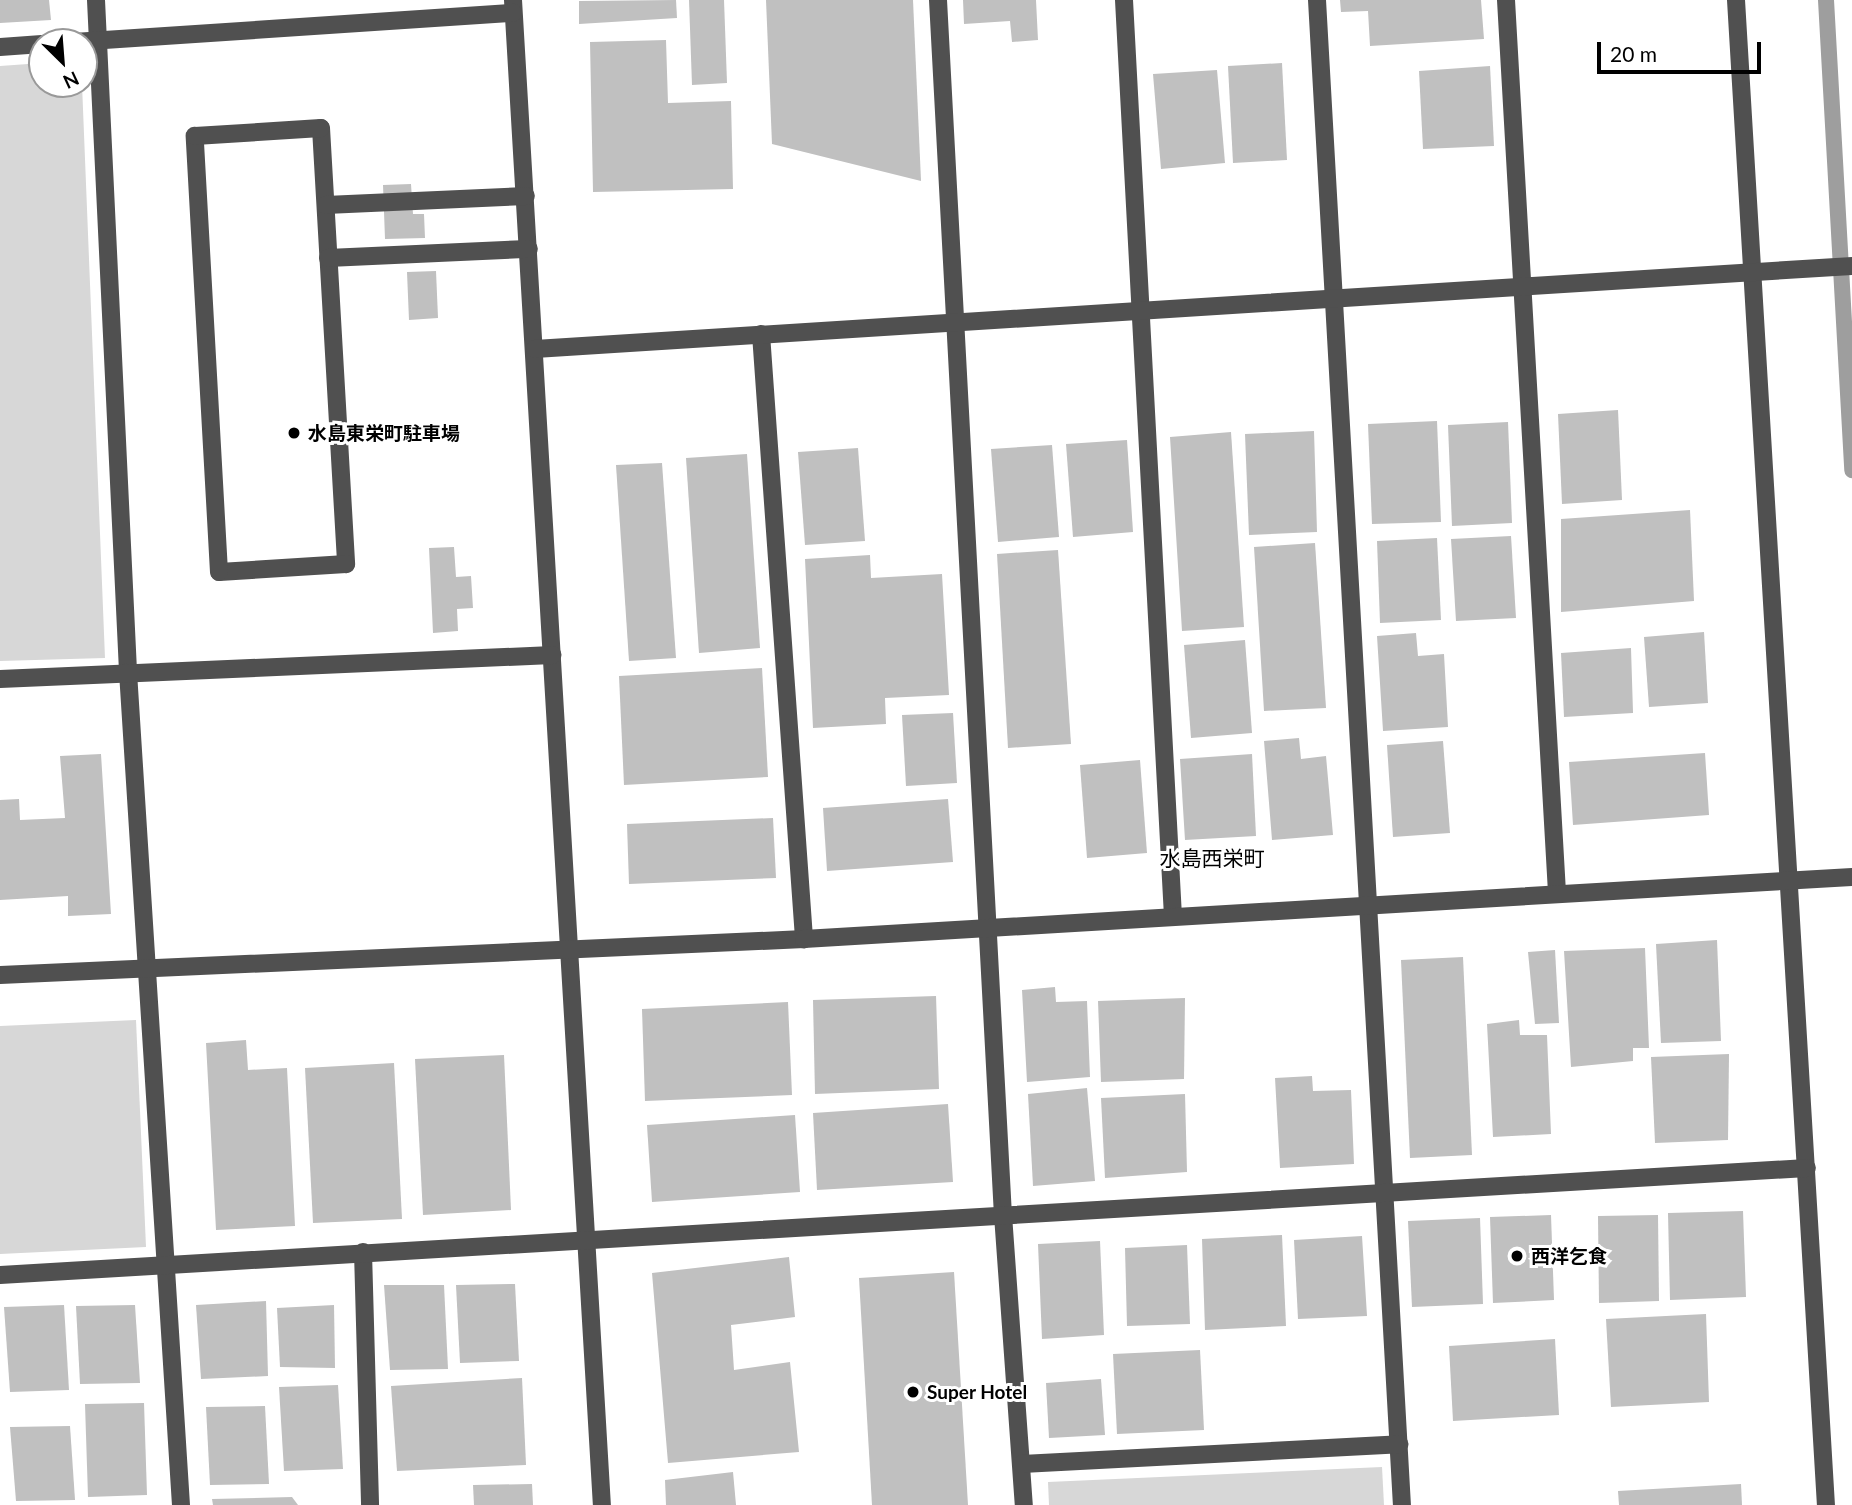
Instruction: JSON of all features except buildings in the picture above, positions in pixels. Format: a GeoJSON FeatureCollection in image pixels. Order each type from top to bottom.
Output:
{"type":"FeatureCollection","features":[{"type":"Feature","properties":{"kind":"street"},"geometry":{"type":"LineString","coordinates":[[96,0],[128,672],[150,970],[181,1505]]}},
{"type":"Feature","properties":{"kind":"street"},"geometry":{"type":"LineString","coordinates":[[938,0],[946,226],[956,323],[1003,1215],[1024,1505]]}},
{"type":"Feature","properties":{"kind":"street"},"geometry":{"type":"LineString","coordinates":[[1124,0],[1143,310],[1173,917]]}},
{"type":"Feature","properties":{"kind":"street"},"geometry":{"type":"LineString","coordinates":[[1317,0],[1402,1505]]}},
{"type":"Feature","properties":{"kind":"street"},"geometry":{"type":"LineString","coordinates":[[1506,0],[1520,286],[1557,893]]}},
{"type":"Feature","properties":{"kind":"street"},"geometry":{"type":"LineString","coordinates":[[1736,0],[1826,1505]]}},
{"type":"Feature","properties":{"kind":"street"},"geometry":{"type":"LineString","coordinates":[[99,40],[513,6],[536,349],[602,1505]]}},
{"type":"Feature","properties":{"kind":"street"},"geometry":{"type":"LineString","coordinates":[[0,47],[28,45]]}},
{"type":"Feature","properties":{"kind":"street"},"geometry":{"type":"LineString","coordinates":[[321,128],[326,205],[346,564],[219,572],[195,136],[321,128]]}},
{"type":"Feature","properties":{"kind":"street"},"geometry":{"type":"LineString","coordinates":[[326,205],[526,196]]}},
{"type":"Feature","properties":{"kind":"street"},"geometry":{"type":"LineString","coordinates":[[328,258],[529,249]]}},
{"type":"Feature","properties":{"kind":"street"},"geometry":{"type":"LineString","coordinates":[[536,349],[1852,266]]}},
{"type":"Feature","properties":{"kind":"street"},"geometry":{"type":"LineString","coordinates":[[761,334],[804,939]]}},
{"type":"Feature","properties":{"kind":"street"},"geometry":{"type":"LineString","coordinates":[[0,679],[552,654]]}},
{"type":"Feature","properties":{"kind":"street"},"geometry":{"type":"LineString","coordinates":[[0,975],[804,939],[1852,877]]}},
{"type":"Feature","properties":{"kind":"street"},"geometry":{"type":"LineString","coordinates":[[0,1275],[1807,1168]]}},
{"type":"Feature","properties":{"kind":"street"},"geometry":{"type":"LineString","coordinates":[[363,1252],[370,1505]]}},
{"type":"Feature","properties":{"kind":"street"},"geometry":{"type":"LineString","coordinates":[[1022,1465],[1399,1444]]}},
{"type":"Feature","properties":{"kind":"shaded area"},"geometry":{"type":"Polygon","coordinates":[[[28,64],[28,98],[83,98],[105,658],[0,661],[0,66],[28,64]]]}},
{"type":"Feature","properties":{"kind":"shaded area"},"geometry":{"type":"Polygon","coordinates":[[[136,1020],[146,1247],[0,1254],[0,1026],[136,1020]]]}},
{"type":"Feature","properties":{"kind":"shaded area"},"geometry":{"type":"Polygon","coordinates":[[[1382,1467],[1384,1505],[1049,1505],[1048,1482],[1382,1467]]]}},
{"type":"Feature","properties":{"kind":"waterway"},"geometry":{"type":"LineString","coordinates":[[1826,0],[1852,470]]}},
{"type":"Feature","properties":{"kind":"place","name":"水島東栄町駐車場"},"geometry":{"type":"Point","coordinates":[294,433]}},
{"type":"Feature","properties":{"kind":"place","name":"西洋乞食"},"geometry":{"type":"Point","coordinates":[1517,1256]}},
{"type":"Feature","properties":{"kind":"place","name":"Super Hotel"},"geometry":{"type":"Point","coordinates":[913,1392]}},
{"type":"Feature","properties":{"kind":"district","name":"水島西栄町"},"geometry":{"type":"Point","coordinates":[1212,858]}}]}
